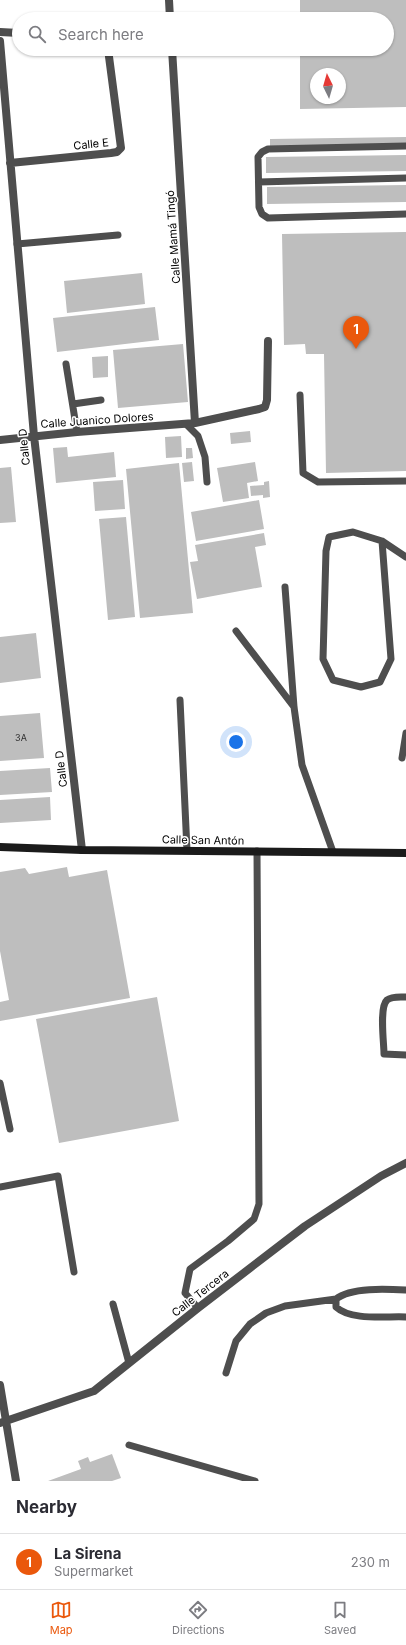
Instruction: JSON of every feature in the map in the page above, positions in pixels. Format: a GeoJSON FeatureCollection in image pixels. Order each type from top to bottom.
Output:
{"type":"FeatureCollection","features":[{"type":"Feature","properties":{"kind":"street"},"geometry":{"type":"LineString","coordinates":[[169,0],[170,12]]}},
{"type":"Feature","properties":{"kind":"street"},"geometry":{"type":"LineString","coordinates":[[0,32],[12,33]]}},
{"type":"Feature","properties":{"kind":"street","name":"Calle D"},"geometry":{"type":"LineString","coordinates":[[0,41],[1,80],[10,163],[34,436],[82,850]]}},
{"type":"Feature","properties":{"kind":"street","name":"Calle E"},"geometry":{"type":"LineString","coordinates":[[10,163],[111,153],[117,152],[121,148],[109,56]]}},
{"type":"Feature","properties":{"kind":"street","name":"Calle Mamá Tingó"},"geometry":{"type":"LineString","coordinates":[[172,56],[196,423]]}},
{"type":"Feature","properties":{"kind":"street","name":"Calle Juanico Dolores"},"geometry":{"type":"LineString","coordinates":[[0,440],[77,432],[196,423],[265,407],[267,400],[268,341]]}},
{"type":"Feature","properties":{"kind":"street","name":"Calle San Antón"},"geometry":{"type":"LineString","coordinates":[[0,847],[82,850],[406,852]]}},
{"type":"Feature","properties":{"kind":"street","name":"Calle Tercera"},"geometry":{"type":"LineString","coordinates":[[3,1422],[94,1391],[198,1308],[305,1226],[381,1176],[406,1163]]}},
{"type":"Feature","properties":{"kind":"street"},"geometry":{"type":"LineString","coordinates":[[0,1385],[3,1422],[16,1481]]}},
{"type":"Feature","properties":{"kind":"lane"},"geometry":{"type":"LineString","coordinates":[[406,146],[268,149],[262,152],[258,157],[260,211],[268,218],[406,214]]}},
{"type":"Feature","properties":{"kind":"lane"},"geometry":{"type":"LineString","coordinates":[[259,182],[406,178]]}},
{"type":"Feature","properties":{"kind":"lane"},"geometry":{"type":"LineString","coordinates":[[17,244],[118,235]]}},
{"type":"Feature","properties":{"kind":"lane"},"geometry":{"type":"LineString","coordinates":[[66,364],[77,432]]}},
{"type":"Feature","properties":{"kind":"lane"},"geometry":{"type":"LineString","coordinates":[[300,395],[303,473],[318,482],[406,481]]}},
{"type":"Feature","properties":{"kind":"lane"},"geometry":{"type":"LineString","coordinates":[[73,404],[101,400]]}},
{"type":"Feature","properties":{"kind":"lane"},"geometry":{"type":"LineString","coordinates":[[186,424],[198,436],[205,457],[206,482]]}},
{"type":"Feature","properties":{"kind":"lane"},"geometry":{"type":"LineString","coordinates":[[382,541],[391,659],[380,682],[361,687],[333,680],[323,659],[326,551],[329,537],[353,532],[382,541],[406,557]]}},
{"type":"Feature","properties":{"kind":"lane"},"geometry":{"type":"LineString","coordinates":[[285,587],[294,707],[302,764],[333,852]]}},
{"type":"Feature","properties":{"kind":"lane"},"geometry":{"type":"LineString","coordinates":[[236,631],[294,707]]}},
{"type":"Feature","properties":{"kind":"lane"},"geometry":{"type":"LineString","coordinates":[[180,700],[187,850]]}},
{"type":"Feature","properties":{"kind":"lane"},"geometry":{"type":"LineString","coordinates":[[402,758],[406,733]]}},
{"type":"Feature","properties":{"kind":"lane"},"geometry":{"type":"LineString","coordinates":[[198,1308],[185,1293],[190,1269],[228,1241],[254,1219],[259,1204],[257,851]]}},
{"type":"Feature","properties":{"kind":"lane"},"geometry":{"type":"LineString","coordinates":[[406,997],[390,998],[384,1003],[383,1007],[384,1054],[406,1055]]}},
{"type":"Feature","properties":{"kind":"lane"},"geometry":{"type":"LineString","coordinates":[[0,1083],[10,1129]]}},
{"type":"Feature","properties":{"kind":"lane"},"geometry":{"type":"LineString","coordinates":[[0,1187],[58,1176],[74,1272]]}},
{"type":"Feature","properties":{"kind":"lane"},"geometry":{"type":"LineString","coordinates":[[226,1374],[236,1341],[250,1324],[260,1317],[285,1306],[336,1299],[342,1294],[356,1291],[406,1290]]}},
{"type":"Feature","properties":{"kind":"lane"},"geometry":{"type":"LineString","coordinates":[[336,1299],[336,1307],[341,1312],[353,1315],[406,1317]]}},
{"type":"Feature","properties":{"kind":"lane"},"geometry":{"type":"LineString","coordinates":[[113,1304],[129,1363]]}},
{"type":"Feature","properties":{"kind":"lane"},"geometry":{"type":"LineString","coordinates":[[130,1445],[255,1481]]}},
{"type":"Feature","properties":{"kind":"building"},"geometry":{"type":"Polygon","coordinates":[[[300,0],[406,0],[406,107],[300,109],[300,56],[394,56],[394,12],[300,12],[300,0]]]}},
{"type":"Feature","properties":{"kind":"building"},"geometry":{"type":"Polygon","coordinates":[[[406,137],[406,145],[270,147],[270,139],[406,137]]]}},
{"type":"Feature","properties":{"kind":"building"},"geometry":{"type":"Polygon","coordinates":[[[406,155],[406,171],[266,173],[266,157],[406,155]]]}},
{"type":"Feature","properties":{"kind":"building"},"geometry":{"type":"Polygon","coordinates":[[[406,185],[406,202],[267,204],[267,187],[406,185]]]}},
{"type":"Feature","properties":{"kind":"building"},"geometry":{"type":"Polygon","coordinates":[[[406,232],[406,471],[326,473],[324,354],[306,354],[305,344],[284,345],[282,234],[406,232]]]}},
{"type":"Feature","properties":{"kind":"building"},"geometry":{"type":"Polygon","coordinates":[[[142,273],[145,304],[67,313],[64,281],[142,273]]]}},
{"type":"Feature","properties":{"kind":"building"},"geometry":{"type":"Polygon","coordinates":[[[155,307],[159,340],[57,352],[53,318],[155,307]]]}},
{"type":"Feature","properties":{"kind":"building"},"geometry":{"type":"Polygon","coordinates":[[[183,344],[188,402],[118,408],[113,350],[183,344]]]}},
{"type":"Feature","properties":{"kind":"building"},"geometry":{"type":"Polygon","coordinates":[[[108,356],[108,377],[93,378],[92,357],[108,356]]]}},
{"type":"Feature","properties":{"kind":"building"},"geometry":{"type":"Polygon","coordinates":[[[250,431],[251,442],[231,444],[230,433],[250,431]]]}},
{"type":"Feature","properties":{"kind":"building"},"geometry":{"type":"Polygon","coordinates":[[[181,436],[182,457],[166,458],[165,437],[181,436]]]}},
{"type":"Feature","properties":{"kind":"building"},"geometry":{"type":"Polygon","coordinates":[[[67,447],[68,457],[114,452],[116,477],[56,483],[53,448],[67,447]]]}},
{"type":"Feature","properties":{"kind":"building"},"geometry":{"type":"Polygon","coordinates":[[[186,448],[192,448],[193,458],[186,459],[186,448]]]}},
{"type":"Feature","properties":{"kind":"building"},"geometry":{"type":"Polygon","coordinates":[[[192,462],[194,481],[184,482],[182,463],[192,462]]]}},
{"type":"Feature","properties":{"kind":"building"},"geometry":{"type":"Polygon","coordinates":[[[255,462],[258,481],[247,483],[249,498],[223,502],[217,468],[255,462]]]}},
{"type":"Feature","properties":{"kind":"building"},"geometry":{"type":"Polygon","coordinates":[[[179,463],[193,613],[140,618],[126,469],[179,463]]]}},
{"type":"Feature","properties":{"kind":"building"},"geometry":{"type":"Polygon","coordinates":[[[11,467],[16,522],[0,523],[0,468],[11,467]]]}},
{"type":"Feature","properties":{"kind":"building"},"geometry":{"type":"Polygon","coordinates":[[[123,480],[125,509],[95,511],[93,482],[123,480]]]}},
{"type":"Feature","properties":{"kind":"building"},"geometry":{"type":"Polygon","coordinates":[[[269,481],[270,497],[263,498],[263,495],[251,496],[250,486],[264,485],[264,482],[269,481]]]}},
{"type":"Feature","properties":{"kind":"building"},"geometry":{"type":"Polygon","coordinates":[[[259,500],[264,529],[196,541],[191,512],[259,500]]]}},
{"type":"Feature","properties":{"kind":"building"},"geometry":{"type":"Polygon","coordinates":[[[126,517],[135,617],[108,620],[99,519],[126,517]]]}},
{"type":"Feature","properties":{"kind":"building"},"geometry":{"type":"Polygon","coordinates":[[[264,533],[266,545],[255,547],[262,587],[197,599],[190,562],[198,561],[195,545],[264,533]]]}},
{"type":"Feature","properties":{"kind":"building"},"geometry":{"type":"Polygon","coordinates":[[[36,633],[41,678],[0,683],[0,637],[36,633]]]}},
{"type":"Feature","properties":{"kind":"building"},"geometry":{"type":"Polygon","coordinates":[[[40,713],[44,758],[0,761],[0,716],[40,713]]]}},
{"type":"Feature","properties":{"kind":"building"},"geometry":{"type":"Polygon","coordinates":[[[50,768],[52,792],[0,795],[0,771],[50,768]]]}},
{"type":"Feature","properties":{"kind":"building"},"geometry":{"type":"Polygon","coordinates":[[[50,797],[51,820],[0,823],[0,800],[50,797]]]}},
{"type":"Feature","properties":{"kind":"building"},"geometry":{"type":"Polygon","coordinates":[[[67,867],[69,877],[107,870],[130,998],[0,1021],[0,1002],[9,1000],[0,951],[0,872],[25,868],[29,874],[67,867]]]}},
{"type":"Feature","properties":{"kind":"building"},"geometry":{"type":"Polygon","coordinates":[[[157,997],[179,1121],[59,1143],[36,1019],[157,997]]]}},
{"type":"Feature","properties":{"kind":"building"},"geometry":{"type":"Polygon","coordinates":[[[112,1454],[121,1478],[112,1481],[48,1481],[81,1469],[78,1461],[88,1457],[90,1462],[112,1454]]]}},
{"type":"Feature","properties":{"kind":"place","name":"La Sirena"},"geometry":{"type":"Point","coordinates":[356,349]}}]}
